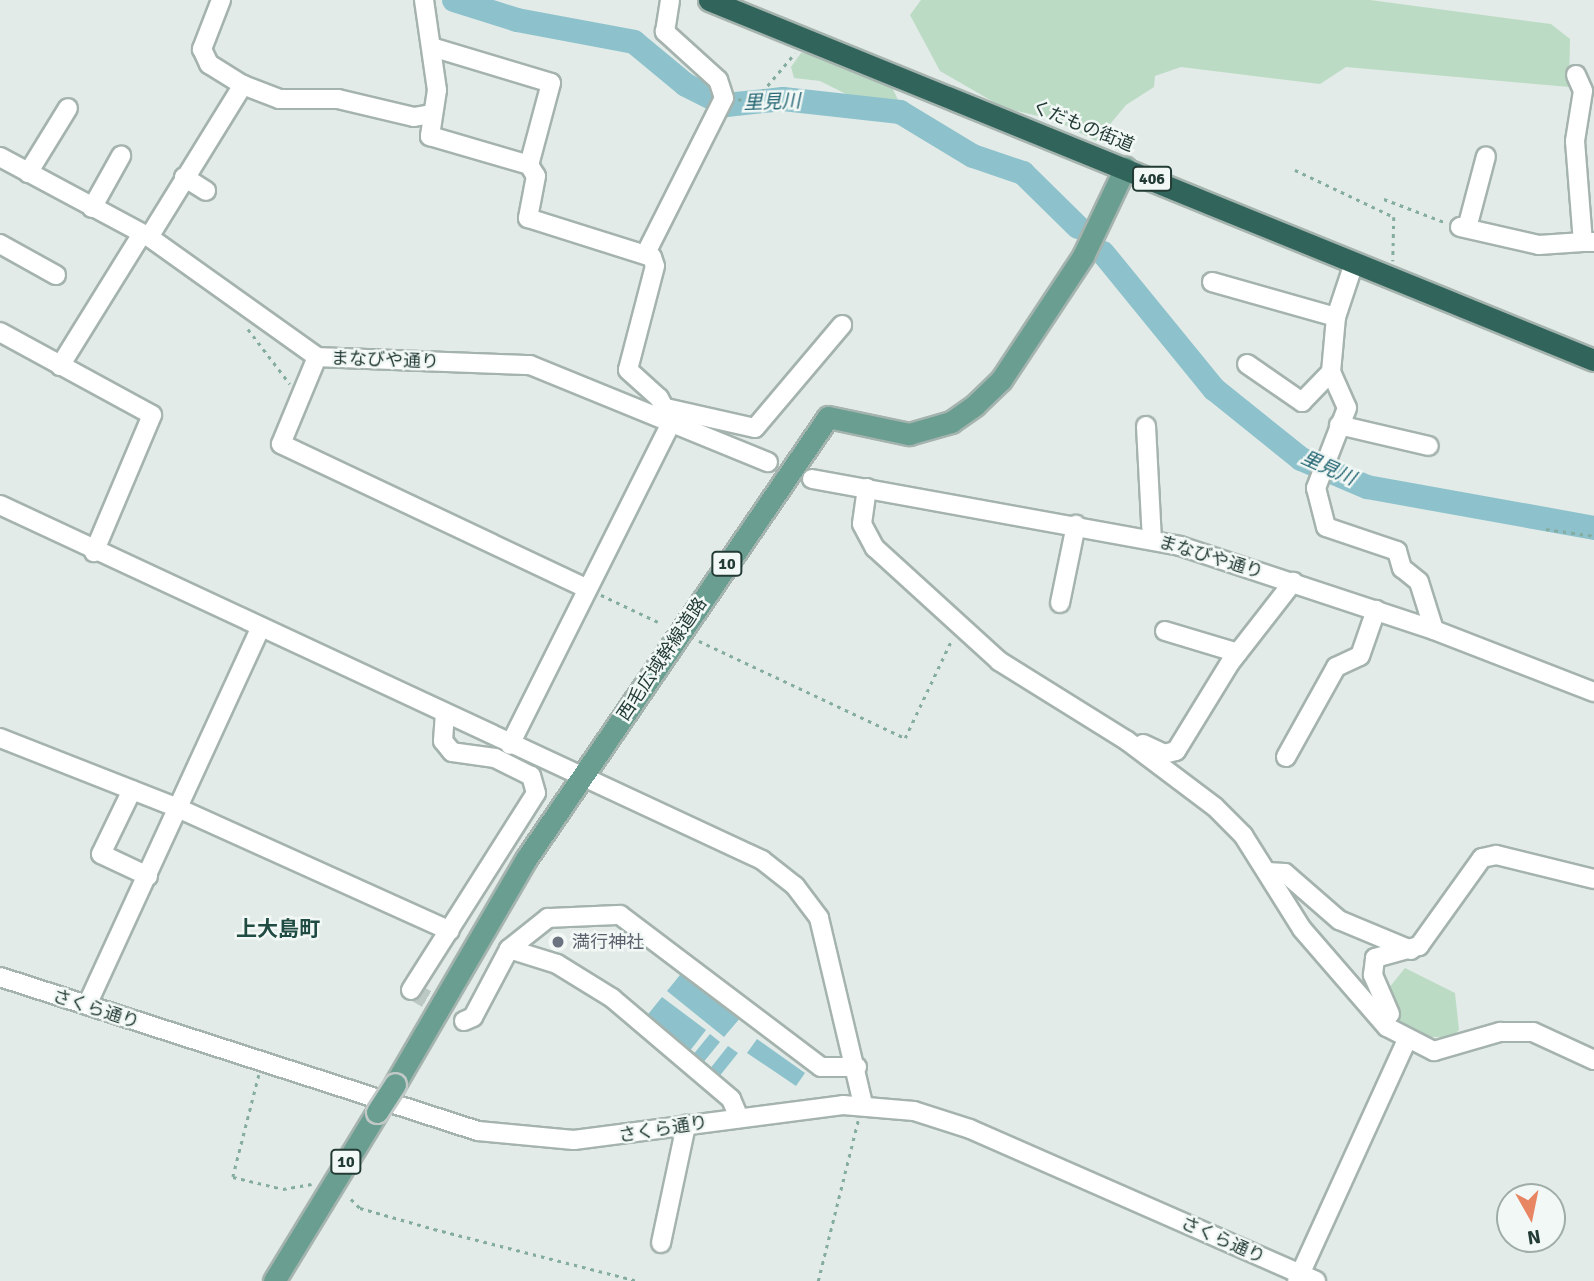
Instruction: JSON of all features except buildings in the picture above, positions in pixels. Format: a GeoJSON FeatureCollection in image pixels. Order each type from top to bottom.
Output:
{"type":"FeatureCollection","features":[{"type":"Feature","properties":{"kind":"highway","name":"くだもの街道"},"geometry":{"type":"LineString","coordinates":[[709,0],[1594,360]]}},
{"type":"Feature","properties":{"kind":"main road","name":"西毛広域幹線道路"},"geometry":{"type":"LineString","coordinates":[[274,1281],[395,1084],[526,859],[828,417],[909,434],[951,422],[975,405],[1016,360],[1083,256],[1125,168]]}},
{"type":"Feature","properties":{"kind":"street"},"geometry":{"type":"LineString","coordinates":[[221,0],[202,49],[209,64],[243,85],[279,99],[338,99],[414,117],[431,114]]}},
{"type":"Feature","properties":{"kind":"street"},"geometry":{"type":"LineString","coordinates":[[647,251],[722,102],[718,80],[665,32],[670,0]]}},
{"type":"Feature","properties":{"kind":"street"},"geometry":{"type":"LineString","coordinates":[[424,1],[435,48],[437,90],[431,114],[430,136],[529,165],[536,176],[528,218],[647,251],[655,266],[628,370],[669,414],[755,428],[842,325]]}},
{"type":"Feature","properties":{"kind":"street"},"geometry":{"type":"LineString","coordinates":[[435,48],[551,83],[529,165]]}},
{"type":"Feature","properties":{"kind":"street"},"geometry":{"type":"LineString","coordinates":[[60,366],[243,85]]}},
{"type":"Feature","properties":{"kind":"street"},"geometry":{"type":"LineString","coordinates":[[1486,156],[1464,228],[1539,245],[1589,242],[1575,141],[1584,86]]}},
{"type":"Feature","properties":{"kind":"street"},"geometry":{"type":"LineString","coordinates":[[28,173],[68,108]]}},
{"type":"Feature","properties":{"kind":"street"},"geometry":{"type":"LineString","coordinates":[[92,208],[121,156]]}},
{"type":"Feature","properties":{"kind":"street","name":"まなびや通り"},"geometry":{"type":"LineString","coordinates":[[1,159],[146,235],[317,356],[530,365],[669,414],[768,462]]}},
{"type":"Feature","properties":{"kind":"street"},"geometry":{"type":"LineString","coordinates":[[184,177],[206,191]]}},
{"type":"Feature","properties":{"kind":"street"},"geometry":{"type":"LineString","coordinates":[[0,244],[56,275]]}},
{"type":"Feature","properties":{"kind":"street"},"geometry":{"type":"LineString","coordinates":[[1354,263],[1336,317],[1331,372],[1347,402],[1316,488],[1326,527],[1397,551],[1402,568],[1419,582],[1434,630]]}},
{"type":"Feature","properties":{"kind":"street"},"geometry":{"type":"LineString","coordinates":[[1212,282],[1336,317]]}},
{"type":"Feature","properties":{"kind":"street"},"geometry":{"type":"LineString","coordinates":[[0,332],[152,415],[94,552]]}},
{"type":"Feature","properties":{"kind":"street"},"geometry":{"type":"LineString","coordinates":[[317,356],[281,435],[288,448],[584,587]]}},
{"type":"Feature","properties":{"kind":"street"},"geometry":{"type":"LineString","coordinates":[[1247,364],[1302,402],[1331,372]]}},
{"type":"Feature","properties":{"kind":"street"},"geometry":{"type":"LineString","coordinates":[[510,745],[669,414]]}},
{"type":"Feature","properties":{"kind":"street"},"geometry":{"type":"LineString","coordinates":[[1339,425],[1429,446]]}},
{"type":"Feature","properties":{"kind":"street"},"geometry":{"type":"LineString","coordinates":[[1146,426],[1152,539]]}},
{"type":"Feature","properties":{"kind":"street","name":"まなびや通り"},"geometry":{"type":"LineString","coordinates":[[812,479],[1152,539],[1293,582],[1434,630],[1594,692]]}},
{"type":"Feature","properties":{"kind":"street"},"geometry":{"type":"LineString","coordinates":[[867,488],[866,536],[957,627],[1126,740],[1214,807],[1267,872],[1302,929],[1359,987],[1387,1027],[1407,1040],[1450,1049],[1515,1029],[1594,1060]]}},
{"type":"Feature","properties":{"kind":"street"},"geometry":{"type":"LineString","coordinates":[[0,505],[259,631],[445,713],[762,860],[794,886],[819,918],[830,947],[863,1104]]}},
{"type":"Feature","properties":{"kind":"street"},"geometry":{"type":"LineString","coordinates":[[1060,603],[1076,525]]}},
{"type":"Feature","properties":{"kind":"street"},"geometry":{"type":"LineString","coordinates":[[1126,740],[1164,754],[1176,751],[1238,653],[1293,582]]}},
{"type":"Feature","properties":{"kind":"street"},"geometry":{"type":"LineString","coordinates":[[1286,757],[1336,667],[1360,656],[1376,610]]}},
{"type":"Feature","properties":{"kind":"street"},"geometry":{"type":"LineString","coordinates":[[87,1005],[180,809],[259,631]]}},
{"type":"Feature","properties":{"kind":"street"},"geometry":{"type":"LineString","coordinates":[[1165,631],[1238,653]]}},
{"type":"Feature","properties":{"kind":"street"},"geometry":{"type":"LineString","coordinates":[[411,990],[536,793],[531,776],[495,758],[452,752],[443,741],[445,713]]}},
{"type":"Feature","properties":{"kind":"street"},"geometry":{"type":"LineString","coordinates":[[0,738],[180,809],[450,931]]}},
{"type":"Feature","properties":{"kind":"street"},"geometry":{"type":"LineString","coordinates":[[132,790],[101,855],[148,876]]}},
{"type":"Feature","properties":{"kind":"street"},"geometry":{"type":"LineString","coordinates":[[1387,1027],[1391,1018],[1371,965],[1382,954],[1412,950],[1430,934],[1484,857],[1594,878]]}},
{"type":"Feature","properties":{"kind":"street"},"geometry":{"type":"LineString","coordinates":[[1267,872],[1285,873],[1339,920],[1412,950]]}},
{"type":"Feature","properties":{"kind":"street"},"geometry":{"type":"LineString","coordinates":[[464,1021],[473,1017],[509,949],[548,918],[620,915],[821,1067],[857,1067]]}},
{"type":"Feature","properties":{"kind":"street"},"geometry":{"type":"LineString","coordinates":[[509,949],[557,964],[612,998],[731,1099],[739,1118]]}},
{"type":"Feature","properties":{"kind":"street","name":"さくら通り"},"geometry":{"type":"LineString","coordinates":[[0,977],[478,1131],[574,1140],[863,1104],[970,1129],[1304,1279]]}},
{"type":"Feature","properties":{"kind":"street"},"geometry":{"type":"LineString","coordinates":[[1304,1279],[1407,1040]]}},
{"type":"Feature","properties":{"kind":"street"},"geometry":{"type":"LineString","coordinates":[[662,1244],[686,1125]]}},
{"type":"Feature","properties":{"kind":"path"},"geometry":{"type":"LineString","coordinates":[[722,102],[755,97],[806,40]]}},
{"type":"Feature","properties":{"kind":"path"},"geometry":{"type":"LineString","coordinates":[[1295,170],[1394,217],[1392,278]]}},
{"type":"Feature","properties":{"kind":"path"},"geometry":{"type":"LineString","coordinates":[[1384,199],[1464,228]]}},
{"type":"Feature","properties":{"kind":"path"},"geometry":{"type":"LineString","coordinates":[[244,323],[300,393]]}},
{"type":"Feature","properties":{"kind":"path"},"geometry":{"type":"LineString","coordinates":[[1546,529],[1594,536]]}},
{"type":"Feature","properties":{"kind":"path"},"geometry":{"type":"LineString","coordinates":[[584,587],[658,622]]}},
{"type":"Feature","properties":{"kind":"path"},"geometry":{"type":"LineString","coordinates":[[699,641],[905,738],[957,627]]}},
{"type":"Feature","properties":{"kind":"path"},"geometry":{"type":"LineString","coordinates":[[261,1063],[233,1177],[283,1189],[315,1186]]}},
{"type":"Feature","properties":{"kind":"path"},"geometry":{"type":"LineString","coordinates":[[818,1281],[863,1104]]}},
{"type":"Feature","properties":{"kind":"path"},"geometry":{"type":"LineString","coordinates":[[351,1199],[360,1208],[638,1281]]}},
{"type":"Feature","properties":{"kind":"green space"},"geometry":{"type":"Polygon","coordinates":[[[921,0],[1370,0],[1551,24],[1570,39],[1569,87],[1346,67],[1320,84],[1181,67],[1155,76],[1154,87],[1126,105],[1096,141],[1055,120],[1004,108],[940,71],[910,15],[921,0]]]}},
{"type":"Feature","properties":{"kind":"green space"},"geometry":{"type":"Polygon","coordinates":[[[801,53],[818,54],[892,87],[898,100],[894,107],[862,102],[820,81],[794,78],[791,67],[801,53]]]}},
{"type":"Feature","properties":{"kind":"green space"},"geometry":{"type":"Polygon","coordinates":[[[1405,968],[1455,993],[1459,1030],[1452,1037],[1422,1037],[1397,1022],[1388,989],[1405,968]]]}},
{"type":"Feature","properties":{"kind":"water"},"geometry":{"type":"Polygon","coordinates":[[[684,970],[741,1017],[724,1037],[667,991],[684,970]]]}},
{"type":"Feature","properties":{"kind":"water"},"geometry":{"type":"Polygon","coordinates":[[[662,997],[706,1030],[689,1052],[645,1018],[662,997]]]}},
{"type":"Feature","properties":{"kind":"water"},"geometry":{"type":"Polygon","coordinates":[[[710,1034],[720,1042],[702,1064],[692,1056],[710,1034]]]}},
{"type":"Feature","properties":{"kind":"water"},"geometry":{"type":"Polygon","coordinates":[[[757,1039],[805,1073],[796,1086],[747,1053],[757,1039]]]}},
{"type":"Feature","properties":{"kind":"water"},"geometry":{"type":"Polygon","coordinates":[[[728,1046],[738,1053],[718,1078],[709,1070],[728,1046]]]}},
{"type":"Feature","properties":{"kind":"waterway","name":"里見川"},"geometry":{"type":"LineString","coordinates":[[454,0],[517,20],[634,42],[686,85],[726,105],[783,99],[900,112],[973,156],[1023,173],[1078,227]]}},
{"type":"Feature","properties":{"kind":"waterway","name":"里見川"},"geometry":{"type":"LineString","coordinates":[[1103,253],[1214,389],[1301,459],[1367,487],[1594,528]]}},
{"type":"Feature","properties":{"kind":"tunnel"},"geometry":{"type":"LineString","coordinates":[[411,990],[464,1021]]}},
{"type":"Feature","properties":{"kind":"place","name":"満行神社"},"geometry":{"type":"Point","coordinates":[558,942]}},
{"type":"Feature","properties":{"kind":"district","name":"上大島町"},"geometry":{"type":"Point","coordinates":[278,929]}}]}
